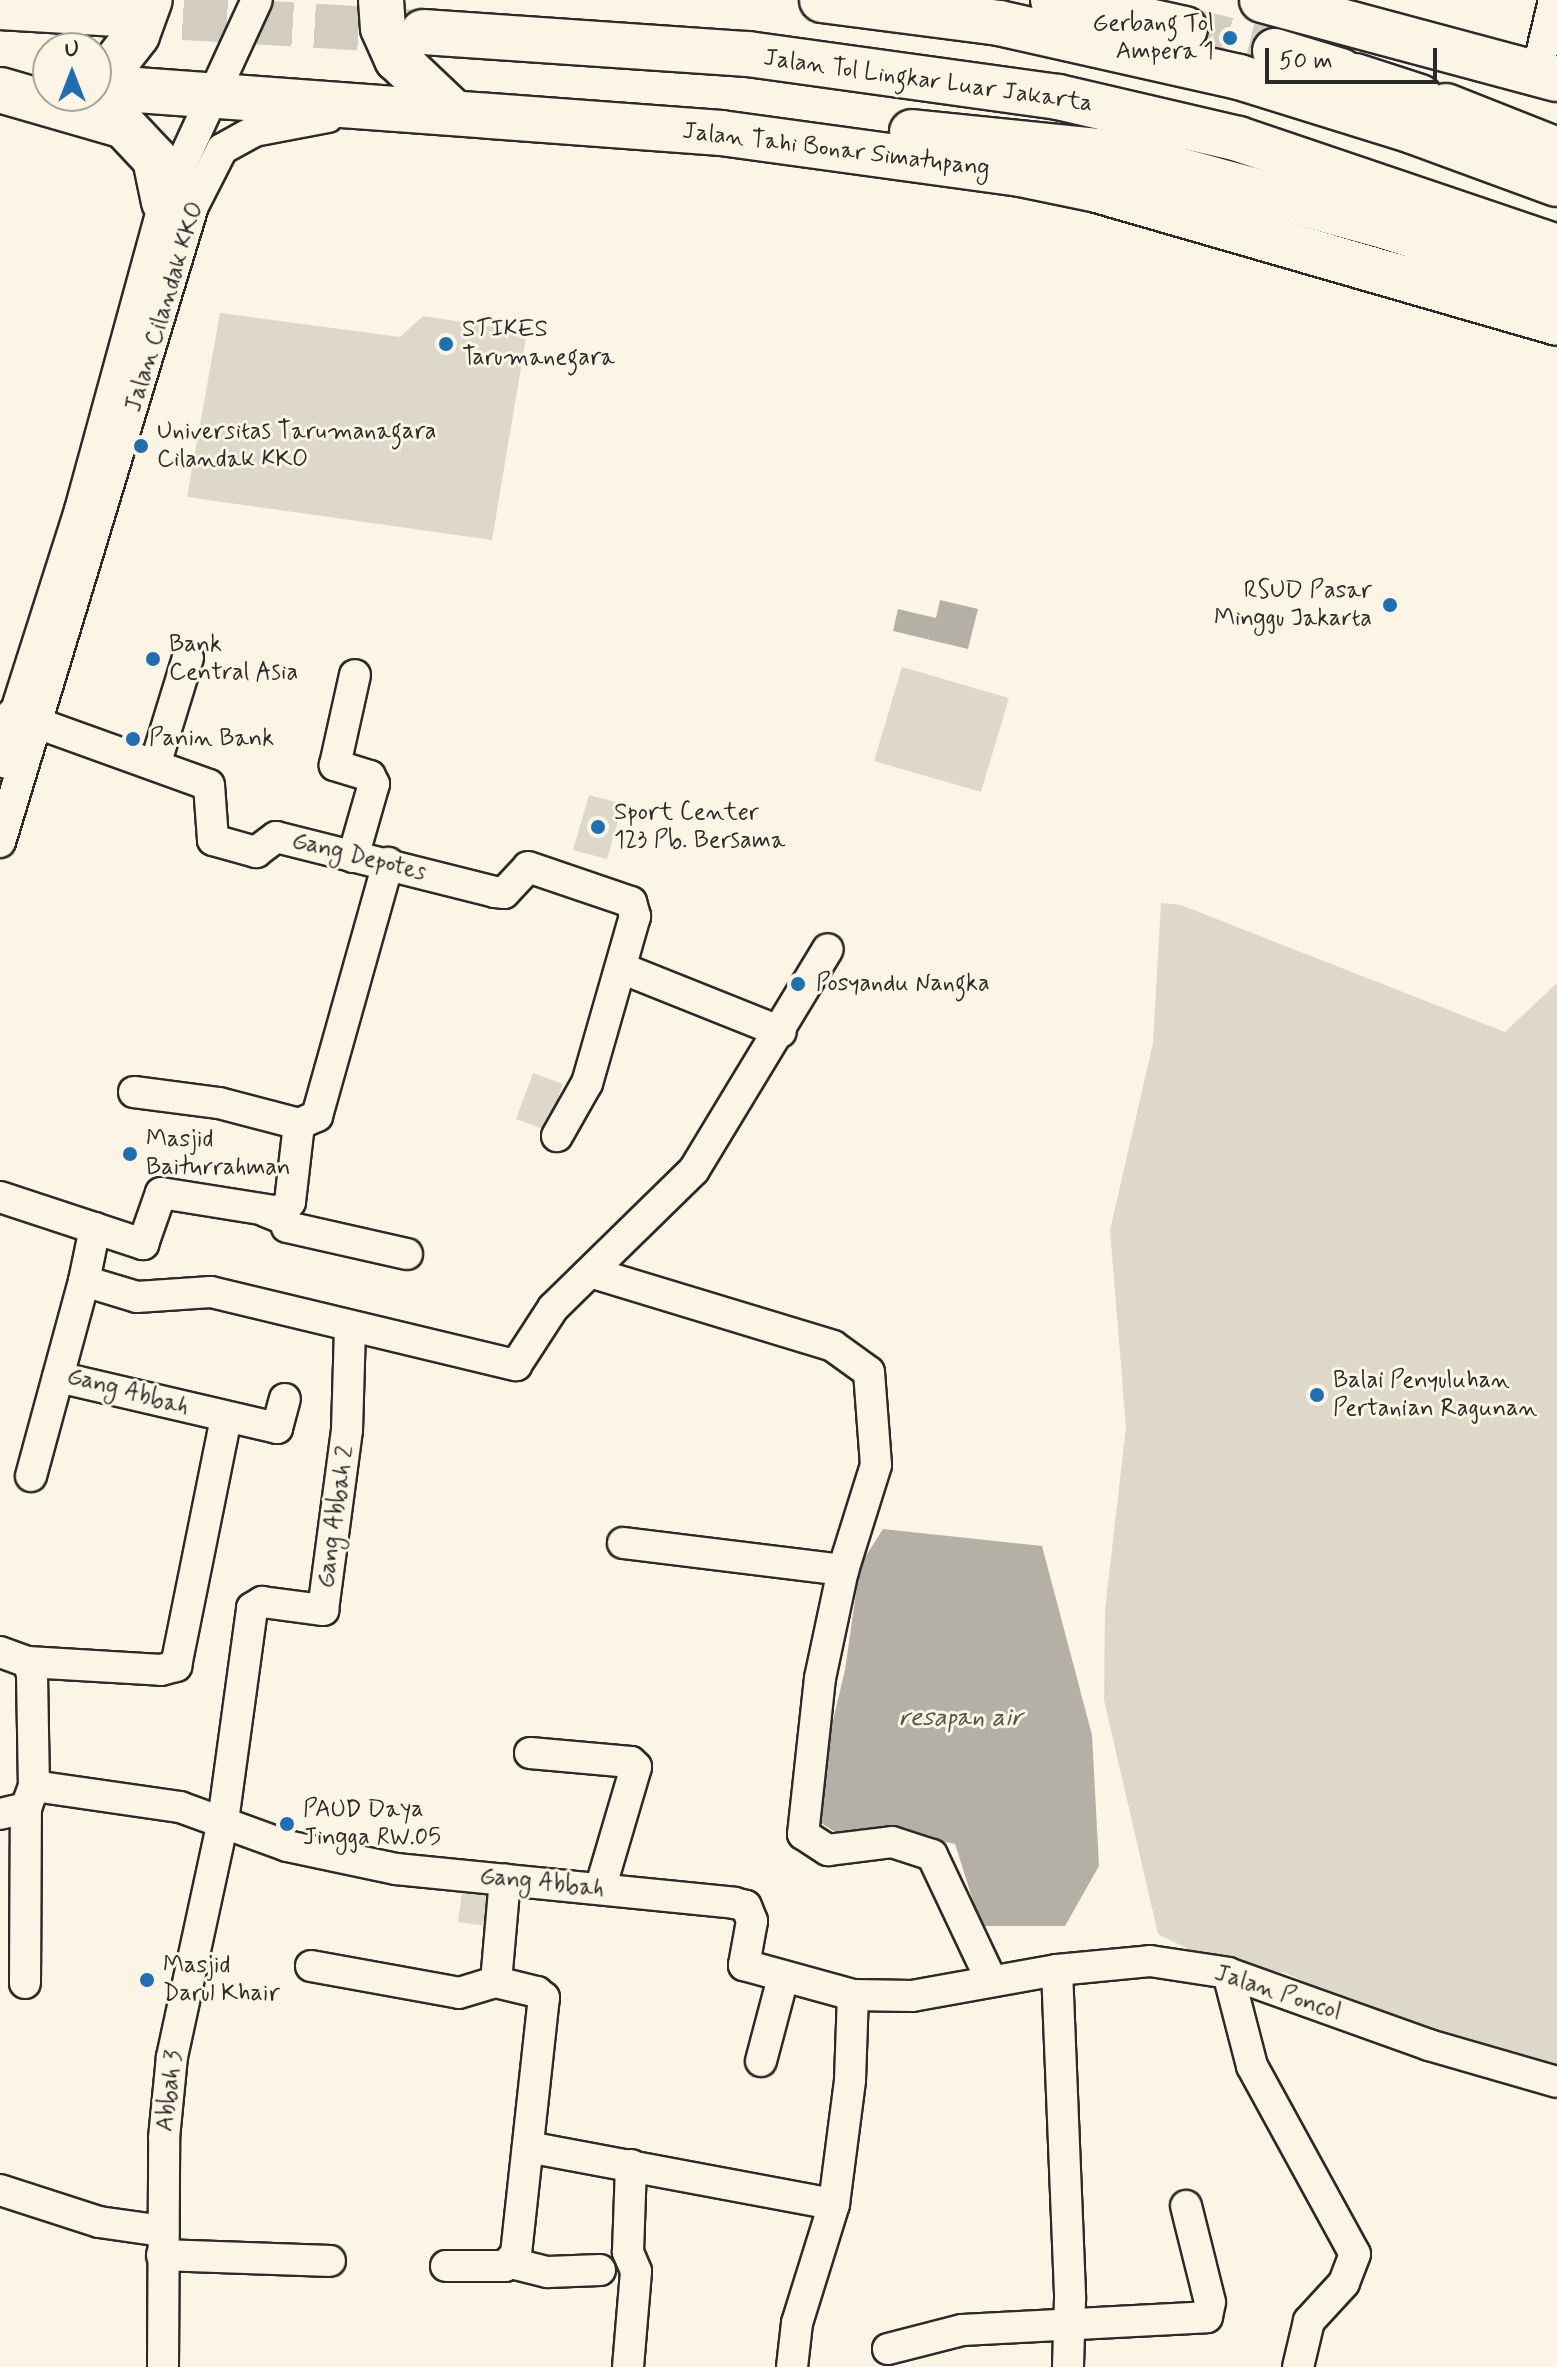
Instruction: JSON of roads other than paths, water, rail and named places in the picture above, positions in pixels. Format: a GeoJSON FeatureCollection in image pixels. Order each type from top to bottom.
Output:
{"type":"FeatureCollection","features":[{"type":"Feature","properties":{"kind":"highway"},"geometry":{"type":"LineString","coordinates":[[381,0],[383,28],[397,59],[434,111]]}},
{"type":"Feature","properties":{"kind":"highway"},"geometry":{"type":"LineString","coordinates":[[822,0],[1014,26],[1239,77],[1412,131],[1557,184]]}},
{"type":"Feature","properties":{"kind":"highway"},"geometry":{"type":"LineString","coordinates":[[1053,0],[1185,29]]}},
{"type":"Feature","properties":{"kind":"highway"},"geometry":{"type":"LineString","coordinates":[[1262,0],[1547,75]]}},
{"type":"Feature","properties":{"kind":"highway"},"geometry":{"type":"LineString","coordinates":[[0,7],[133,7],[137,35],[112,67]]}},
{"type":"Feature","properties":{"kind":"highway","name":"Jalan Tol Lingkar Luar Jakarta"},"geometry":{"type":"LineString","coordinates":[[423,32],[748,54],[1066,99],[1238,139],[1557,247]]}},
{"type":"Feature","properties":{"kind":"highway"},"geometry":{"type":"LineString","coordinates":[[1275,51],[1433,101],[1557,150]]}},
{"type":"Feature","properties":{"kind":"highway"},"geometry":{"type":"LineString","coordinates":[[0,83],[32,84]]}},
{"type":"Feature","properties":{"kind":"highway","name":"Jalan Tahi Bonar Simatupang"},"geometry":{"type":"LineString","coordinates":[[112,88],[721,133],[1097,190],[1557,323]]}},
{"type":"Feature","properties":{"kind":"highway"},"geometry":{"type":"LineString","coordinates":[[0,90],[124,126],[155,159],[164,202]]}},
{"type":"Feature","properties":{"kind":"highway"},"geometry":{"type":"LineString","coordinates":[[721,133],[833,126],[1035,141],[1117,153],[1387,227],[1557,283]]}},
{"type":"Feature","properties":{"kind":"street","name":"Jalan Cilandak KKO"},"geometry":{"type":"LineString","coordinates":[[0,842],[10,764],[47,645],[164,202],[257,0]]}},
{"type":"Feature","properties":{"kind":"street"},"geometry":{"type":"LineString","coordinates":[[1547,75],[1554,0]]}},
{"type":"Feature","properties":{"kind":"street","name":"Jalan Cilandak KKO"},"geometry":{"type":"LineString","coordinates":[[47,645],[106,508],[193,206],[222,149],[254,131],[294,121],[434,111]]}},
{"type":"Feature","properties":{"kind":"street"},"geometry":{"type":"LineString","coordinates":[[155,765],[188,658]]}},
{"type":"Feature","properties":{"kind":"street"},"geometry":{"type":"LineString","coordinates":[[353,857],[374,784],[370,776],[335,765],[355,675]]}},
{"type":"Feature","properties":{"kind":"street","name":"Gang Depotes"},"geometry":{"type":"LineString","coordinates":[[23,720],[209,785],[213,840],[256,852],[276,837],[504,893],[528,867],[635,908],[621,968]]}},
{"type":"Feature","properties":{"kind":"street"},"geometry":{"type":"LineString","coordinates":[[134,1092],[219,1103],[299,1124],[317,1116],[388,863]]}},
{"type":"Feature","properties":{"kind":"street"},"geometry":{"type":"LineString","coordinates":[[84,1281],[137,1297],[211,1292],[350,1328],[516,1365],[553,1308],[593,1273],[694,1170],[781,1032],[828,949]]}},
{"type":"Feature","properties":{"kind":"street"},"geometry":{"type":"LineString","coordinates":[[557,1136],[587,1083],[621,968],[781,1032]]}},
{"type":"Feature","properties":{"kind":"street"},"geometry":{"type":"LineString","coordinates":[[0,1197],[143,1244],[161,1193],[280,1212],[290,1202],[299,1124]]}},
{"type":"Feature","properties":{"kind":"street"},"geometry":{"type":"LineString","coordinates":[[265,1211],[285,1219],[287,1227],[407,1254]]}},
{"type":"Feature","properties":{"kind":"street","name":"Gang Abbah"},"geometry":{"type":"LineString","coordinates":[[95,1228],[58,1377],[277,1428],[285,1399]]}},
{"type":"Feature","properties":{"kind":"street"},"geometry":{"type":"LineString","coordinates":[[593,1273],[833,1346],[869,1372],[876,1465],[843,1570],[820,1678],[803,1834],[828,1850],[892,1842],[932,1855],[991,1980]]}},
{"type":"Feature","properties":{"kind":"street","name":"Gang Abbah 2"},"geometry":{"type":"LineString","coordinates":[[223,1821],[252,1608],[262,1602],[323,1610],[347,1430],[350,1328]]}},
{"type":"Feature","properties":{"kind":"street"},"geometry":{"type":"LineString","coordinates":[[31,1476],[58,1377]]}},
{"type":"Feature","properties":{"kind":"street"},"geometry":{"type":"LineString","coordinates":[[25,1983],[14,1657],[161,1670],[176,1666],[226,1418]]}},
{"type":"Feature","properties":{"kind":"street"},"geometry":{"type":"LineString","coordinates":[[623,1543],[843,1570]]}},
{"type":"Feature","properties":{"kind":"street"},"geometry":{"type":"LineString","coordinates":[[530,1753],[631,1762],[636,1767],[600,1889]]}},
{"type":"Feature","properties":{"kind":"street","name":"Gang Abbah"},"geometry":{"type":"LineString","coordinates":[[20,1803],[180,1807],[329,1858],[746,1906],[752,1921],[744,1965],[853,1995],[912,1996],[991,1980]]}},
{"type":"Feature","properties":{"kind":"street","name":"Abbah 3"},"geometry":{"type":"LineString","coordinates":[[163,2367],[164,2138],[172,2057],[223,1821]]}},
{"type":"Feature","properties":{"kind":"street"},"geometry":{"type":"LineString","coordinates":[[496,1982],[505,1879]]}},
{"type":"Feature","properties":{"kind":"street","name":"Jalan Poncol"},"geometry":{"type":"LineString","coordinates":[[991,1980],[1150,1961],[1228,1973],[1429,2045],[1557,2082]]}},
{"type":"Feature","properties":{"kind":"street"},"geometry":{"type":"LineString","coordinates":[[311,1966],[459,1993],[496,1982],[537,1992],[544,1998],[528,2147],[511,2263]]}},
{"type":"Feature","properties":{"kind":"street"},"geometry":{"type":"LineString","coordinates":[[1057,1970],[1070,2326],[1068,2367]]}},
{"type":"Feature","properties":{"kind":"street"},"geometry":{"type":"LineString","coordinates":[[1228,1973],[1252,2066],[1355,2254],[1344,2283],[1309,2321],[1298,2367]]}},
{"type":"Feature","properties":{"kind":"street"},"geometry":{"type":"LineString","coordinates":[[761,2061],[783,1978]]}},
{"type":"Feature","properties":{"kind":"street"},"geometry":{"type":"LineString","coordinates":[[792,2367],[797,2323],[834,2204],[850,2080],[853,1995]]}},
{"type":"Feature","properties":{"kind":"street"},"geometry":{"type":"LineString","coordinates":[[528,2147],[834,2204]]}},
{"type":"Feature","properties":{"kind":"street"},"geometry":{"type":"LineString","coordinates":[[628,2367],[636,2271],[628,2252],[631,2165]]}},
{"type":"Feature","properties":{"kind":"street"},"geometry":{"type":"LineString","coordinates":[[0,2190],[163,2243],[330,2261]]}},
{"type":"Feature","properties":{"kind":"street"},"geometry":{"type":"LineString","coordinates":[[888,2349],[962,2330],[1207,2317],[1210,2302],[1186,2206]]}},
{"type":"Feature","properties":{"kind":"street"},"geometry":{"type":"LineString","coordinates":[[446,2266],[511,2263],[548,2272],[600,2270]]}},
{"type":"Feature","properties":{"kind":"water"},"geometry":{"type":"Polygon","coordinates":[[[940,600],[978,609],[968,649],[893,631],[898,609],[936,618],[940,600]]]}},
{"type":"Feature","properties":{"kind":"water","name":"resapan air"},"geometry":{"type":"Polygon","coordinates":[[[883,1529],[1042,1546],[1092,1735],[1099,1866],[1065,1926],[981,1926],[955,1844],[888,1830],[843,1837],[810,1816],[845,1670],[860,1565],[883,1529]]]}},
{"type":"Feature","properties":{"kind":"tunnel"},"geometry":{"type":"LineString","coordinates":[[117,14],[420,32]]}},
{"type":"Feature","properties":{"kind":"tunnel"},"geometry":{"type":"LineString","coordinates":[[1185,29],[1275,51]]}},
{"type":"Feature","properties":{"kind":"place","name":"Gerbang Tol Ampera 1"},"geometry":{"type":"Point","coordinates":[1230,38]}},
{"type":"Feature","properties":{"kind":"place","name":"STIKES Tarumanegara"},"geometry":{"type":"Point","coordinates":[446,344]}},
{"type":"Feature","properties":{"kind":"place","name":"Universitas Tarumanagara Cilandak KKO"},"geometry":{"type":"Point","coordinates":[141,446]}},
{"type":"Feature","properties":{"kind":"place","name":"RSUD Pasar Minggu Jakarta"},"geometry":{"type":"Point","coordinates":[1390,605]}},
{"type":"Feature","properties":{"kind":"place","name":"Bank Central Asia"},"geometry":{"type":"Point","coordinates":[153,659]}},
{"type":"Feature","properties":{"kind":"place","name":"Panin Bank"},"geometry":{"type":"Point","coordinates":[133,739]}},
{"type":"Feature","properties":{"kind":"place","name":"Sport Center 123 Pb. Bersama"},"geometry":{"type":"Point","coordinates":[598,827]}},
{"type":"Feature","properties":{"kind":"place","name":"Posyandu Nangka"},"geometry":{"type":"Point","coordinates":[798,984]}},
{"type":"Feature","properties":{"kind":"place","name":"Masjid Baiturrahman"},"geometry":{"type":"Point","coordinates":[130,1154]}},
{"type":"Feature","properties":{"kind":"place","name":"Balai Penyuluhan Pertanian Ragunan"},"geometry":{"type":"Point","coordinates":[1317,1395]}},
{"type":"Feature","properties":{"kind":"place","name":"PAUD Daya Jingga RW.05"},"geometry":{"type":"Point","coordinates":[287,1824]}},
{"type":"Feature","properties":{"kind":"place","name":"Masjid Darul Khair"},"geometry":{"type":"Point","coordinates":[147,1980]}}]}
